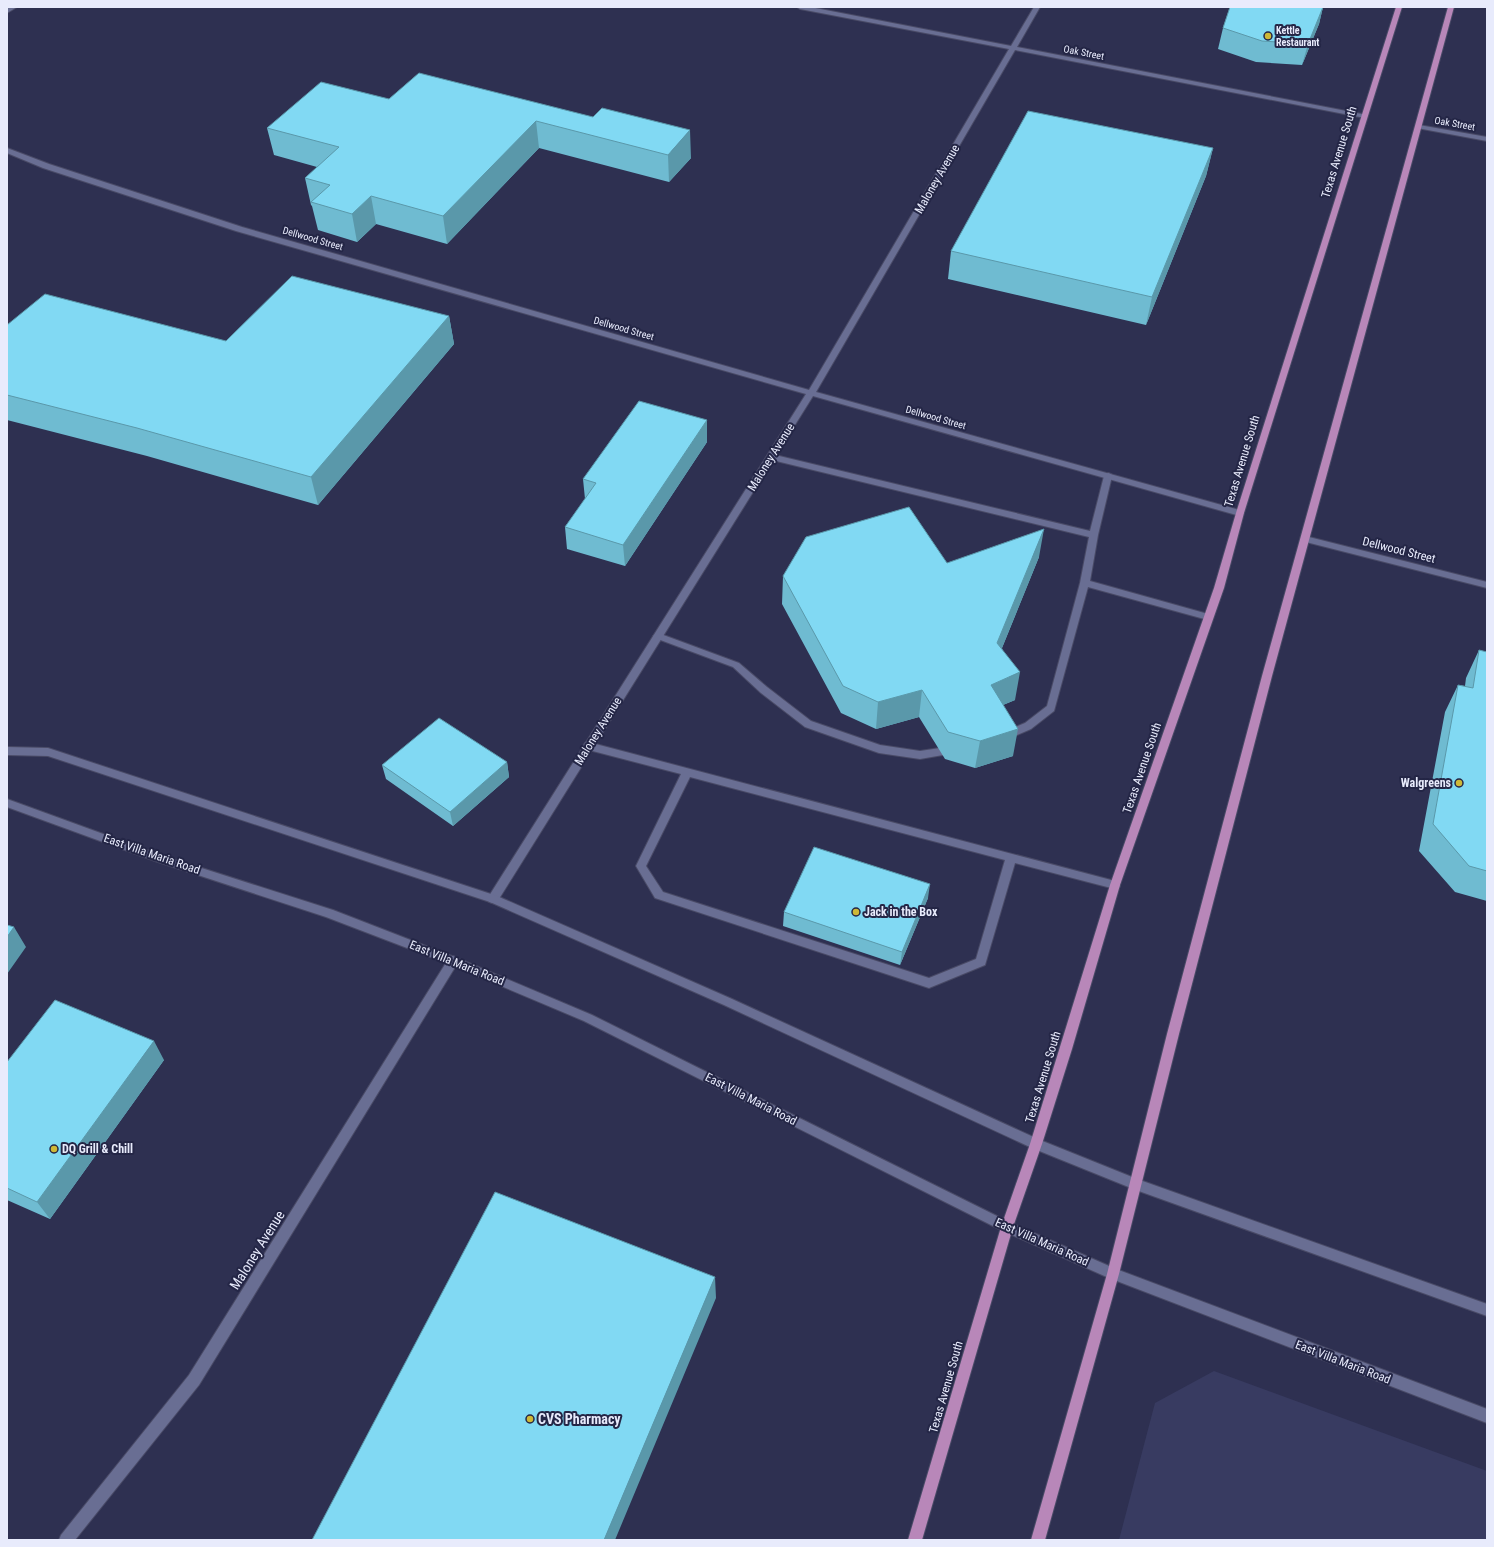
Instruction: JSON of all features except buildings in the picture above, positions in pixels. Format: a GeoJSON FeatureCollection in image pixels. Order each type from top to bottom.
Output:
{"type":"FeatureCollection","features":[{"type":"Feature","properties":{"kind":"main road","name":"Texas Avenue South"},"geometry":{"type":"LineString","coordinates":[[915,1540],[1007,1227],[1036,1144],[1115,885],[1219,588],[1240,513],[1399,7]]}},
{"type":"Feature","properties":{"kind":"main road"},"geometry":{"type":"LineString","coordinates":[[1038,1540],[1113,1274],[1263,691],[1451,7]]}},
{"type":"Feature","properties":{"kind":"street"},"geometry":{"type":"LineString","coordinates":[[7,11],[14,7]]}},
{"type":"Feature","properties":{"kind":"street","name":"Oak Street"},"geometry":{"type":"LineString","coordinates":[[800,7],[1365,116]]}},
{"type":"Feature","properties":{"kind":"street","name":"Maloney Avenue"},"geometry":{"type":"LineString","coordinates":[[492,899],[811,393],[1014,49],[1037,7]]}},
{"type":"Feature","properties":{"kind":"street","name":"Oak Street"},"geometry":{"type":"LineString","coordinates":[[1419,127],[1487,139]]}},
{"type":"Feature","properties":{"kind":"street","name":"Dellwood Street"},"geometry":{"type":"LineString","coordinates":[[7,150],[46,166],[239,228],[811,393],[1240,513]]}},
{"type":"Feature","properties":{"kind":"street"},"geometry":{"type":"LineString","coordinates":[[771,457],[1094,535]]}},
{"type":"Feature","properties":{"kind":"street"},"geometry":{"type":"LineString","coordinates":[[1001,737],[1028,726],[1051,708],[1085,583],[1094,535],[1108,476]]}},
{"type":"Feature","properties":{"kind":"street","name":"Dellwood Street"},"geometry":{"type":"LineString","coordinates":[[1305,539],[1487,585]]}},
{"type":"Feature","properties":{"kind":"street"},"geometry":{"type":"LineString","coordinates":[[1085,583],[1208,618]]}},
{"type":"Feature","properties":{"kind":"street"},"geometry":{"type":"LineString","coordinates":[[658,636],[736,665],[773,697],[808,724],[879,749],[920,755],[940,752]]}},
{"type":"Feature","properties":{"kind":"street"},"geometry":{"type":"LineString","coordinates":[[588,746],[1115,885]]}},
{"type":"Feature","properties":{"kind":"street"},"geometry":{"type":"LineString","coordinates":[[7,751],[48,752],[492,899],[728,1002],[1036,1144],[1136,1184],[1487,1310]]}},
{"type":"Feature","properties":{"kind":"street"},"geometry":{"type":"LineString","coordinates":[[687,772],[640,866],[659,895],[929,983],[981,962],[1011,857]]}},
{"type":"Feature","properties":{"kind":"street","name":"East Villa Maria Road"},"geometry":{"type":"LineString","coordinates":[[7,803],[159,858],[329,913],[453,961],[588,1018],[1007,1227],[1113,1274],[1487,1416]]}},
{"type":"Feature","properties":{"kind":"street","name":"Maloney Avenue"},"geometry":{"type":"LineString","coordinates":[[66,1540],[86,1518],[194,1380],[453,961]]}},
{"type":"Feature","properties":{"kind":"shaded area"},"geometry":{"type":"Polygon","coordinates":[[[1214,1371],[1487,1471],[1487,1540],[1119,1540],[1155,1403],[1214,1371]]]}},
{"type":"Feature","properties":{"kind":"place","name":"Kettle Restaurant"},"geometry":{"type":"Point","coordinates":[1268,36]}},
{"type":"Feature","properties":{"kind":"place","name":"Walgreens"},"geometry":{"type":"Point","coordinates":[1459,783]}},
{"type":"Feature","properties":{"kind":"place","name":"Jack in the Box"},"geometry":{"type":"Point","coordinates":[856,912]}},
{"type":"Feature","properties":{"kind":"place","name":"DQ Grill & Chill"},"geometry":{"type":"Point","coordinates":[54,1149]}},
{"type":"Feature","properties":{"kind":"place","name":"CVS Pharmacy"},"geometry":{"type":"Point","coordinates":[530,1419]}}]}
